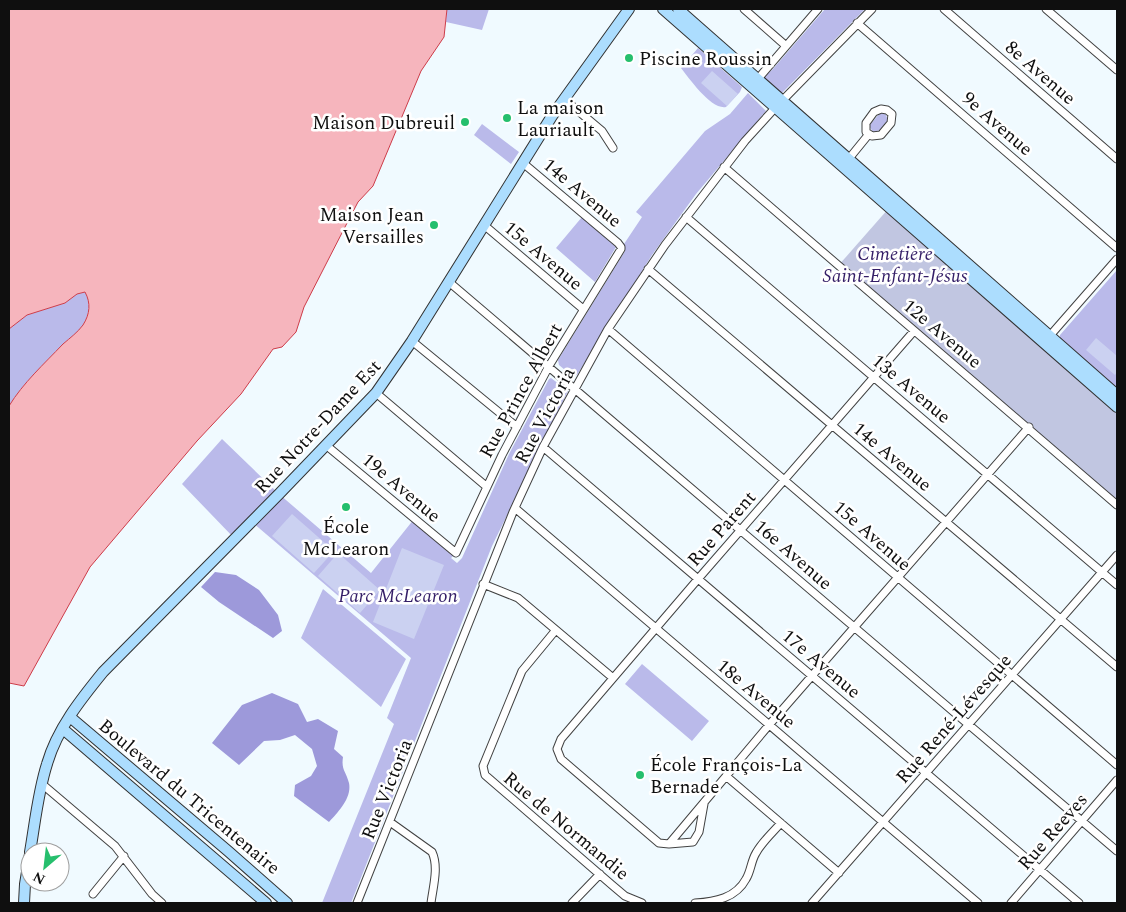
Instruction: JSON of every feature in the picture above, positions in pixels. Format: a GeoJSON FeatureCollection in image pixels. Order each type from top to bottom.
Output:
{"type":"FeatureCollection","features":[{"type":"Feature","properties":{"kind":"main road","name":"Rue Notre-Dame Est"},"geometry":{"type":"LineString","coordinates":[[32,842],[47,762],[63,729],[83,696],[103,672],[327,446],[376,393],[412,341],[564,99],[629,9]]}},
{"type":"Feature","properties":{"kind":"main road"},"geometry":{"type":"LineString","coordinates":[[663,9],[707,41],[1046,339],[1117,407]]}},
{"type":"Feature","properties":{"kind":"main road"},"geometry":{"type":"LineString","coordinates":[[678,9],[707,41]]}},
{"type":"Feature","properties":{"kind":"main road"},"geometry":{"type":"LineString","coordinates":[[1046,339],[1117,395]]}},
{"type":"Feature","properties":{"kind":"main road","name":"Boulevard du Tricentenaire"},"geometry":{"type":"LineString","coordinates":[[70,717],[287,903]]}},
{"type":"Feature","properties":{"kind":"main road","name":"Boulevard du Tricentenaire"},"geometry":{"type":"LineString","coordinates":[[63,729],[266,903]]}},
{"type":"Feature","properties":{"kind":"main road"},"geometry":{"type":"LineString","coordinates":[[219,862],[228,851]]}},
{"type":"Feature","properties":{"kind":"street"},"geometry":{"type":"LineString","coordinates":[[744,9],[785,45]]}},
{"type":"Feature","properties":{"kind":"street"},"geometry":{"type":"LineString","coordinates":[[754,83],[818,9]]}},
{"type":"Feature","properties":{"kind":"street","name":"Rue Victoria"},"geometry":{"type":"LineString","coordinates":[[357,903],[514,508],[544,447],[608,329],[648,269],[724,168],[778,104],[872,9]]}},
{"type":"Feature","properties":{"kind":"street","name":"8e Avenue"},"geometry":{"type":"LineString","coordinates":[[944,9],[1117,159]]}},
{"type":"Feature","properties":{"kind":"street"},"geometry":{"type":"LineString","coordinates":[[1046,9],[1117,70]]}},
{"type":"Feature","properties":{"kind":"street","name":"9e Avenue"},"geometry":{"type":"LineString","coordinates":[[858,23],[1117,248]]}},
{"type":"Feature","properties":{"kind":"street"},"geometry":{"type":"LineString","coordinates":[[564,99],[602,131],[613,148]]}},
{"type":"Feature","properties":{"kind":"street"},"geometry":{"type":"LineString","coordinates":[[845,163],[869,134]]}},
{"type":"Feature","properties":{"kind":"street","name":"14e Avenue"},"geometry":{"type":"LineString","coordinates":[[523,163],[621,247]]}},
{"type":"Feature","properties":{"kind":"street","name":"12e Avenue"},"geometry":{"type":"LineString","coordinates":[[724,168],[1029,427],[1117,505]]}},
{"type":"Feature","properties":{"kind":"street","name":"13e Avenue"},"geometry":{"type":"LineString","coordinates":[[686,217],[1117,585]]}},
{"type":"Feature","properties":{"kind":"street","name":"15e Avenue"},"geometry":{"type":"LineString","coordinates":[[484,225],[583,309]]}},
{"type":"Feature","properties":{"kind":"street","name":"Rue Prince Albert"},"geometry":{"type":"LineString","coordinates":[[456,553],[487,487],[549,366],[620,252],[621,247]]}},
{"type":"Feature","properties":{"kind":"street"},"geometry":{"type":"LineString","coordinates":[[1046,339],[1117,259]]}},
{"type":"Feature","properties":{"kind":"street","name":"14e Avenue"},"geometry":{"type":"LineString","coordinates":[[648,269],[1117,667]]}},
{"type":"Feature","properties":{"kind":"street","name":"16e Avenue"},"geometry":{"type":"LineString","coordinates":[[449,282],[1117,851]]}},
{"type":"Feature","properties":{"kind":"street","name":"15e Avenue"},"geometry":{"type":"LineString","coordinates":[[608,329],[1117,765]]}},
{"type":"Feature","properties":{"kind":"street","name":"Rue Parent"},"geometry":{"type":"LineString","coordinates":[[670,844],[659,843],[561,759],[558,749],[565,733],[914,331]]}},
{"type":"Feature","properties":{"kind":"street"},"geometry":{"type":"LineString","coordinates":[[412,341],[517,427]]}},
{"type":"Feature","properties":{"kind":"street"},"geometry":{"type":"LineString","coordinates":[[376,393],[487,487]]}},
{"type":"Feature","properties":{"kind":"street"},"geometry":{"type":"LineString","coordinates":[[670,844],[769,725],[1029,427]]}},
{"type":"Feature","properties":{"kind":"street","name":"19e Avenue"},"geometry":{"type":"LineString","coordinates":[[327,446],[456,553]]}},
{"type":"Feature","properties":{"kind":"street","name":"17e Avenue"},"geometry":{"type":"LineString","coordinates":[[544,447],[1079,903]]}},
{"type":"Feature","properties":{"kind":"street","name":"18e Avenue"},"geometry":{"type":"LineString","coordinates":[[514,508],[978,903]]}},
{"type":"Feature","properties":{"kind":"street","name":"Rue René-Lévesque"},"geometry":{"type":"LineString","coordinates":[[812,903],[1117,555]]}},
{"type":"Feature","properties":{"kind":"street"},"geometry":{"type":"LineString","coordinates":[[483,584],[518,598],[613,678]]}},
{"type":"Feature","properties":{"kind":"street","name":"Rue de Normandie"},"geometry":{"type":"LineString","coordinates":[[555,631],[522,671],[483,770],[489,780],[625,896],[642,903]]}},
{"type":"Feature","properties":{"kind":"street"},"geometry":{"type":"LineString","coordinates":[[726,776],[839,872]]}},
{"type":"Feature","properties":{"kind":"street","name":"Rue Reeves"},"geometry":{"type":"LineString","coordinates":[[1012,903],[1117,780]]}},
{"type":"Feature","properties":{"kind":"street"},"geometry":{"type":"LineString","coordinates":[[42,784],[115,846],[152,894],[162,903]]}},
{"type":"Feature","properties":{"kind":"street"},"geometry":{"type":"LineString","coordinates":[[670,844],[693,842],[699,832],[704,804]]}},
{"type":"Feature","properties":{"kind":"street"},"geometry":{"type":"LineString","coordinates":[[390,822],[432,852],[435,868],[431,903]]}},
{"type":"Feature","properties":{"kind":"street"},"geometry":{"type":"LineString","coordinates":[[695,903],[720,900],[741,887],[760,846],[781,823]]}},
{"type":"Feature","properties":{"kind":"street"},"geometry":{"type":"LineString","coordinates":[[93,894],[124,856]]}},
{"type":"Feature","properties":{"kind":"street"},"geometry":{"type":"LineString","coordinates":[[572,903],[600,874]]}},
{"type":"Feature","properties":{"kind":"green space"},"geometry":{"type":"Polygon","coordinates":[[[447,9],[489,9],[482,30],[446,22],[447,9]]]}},
{"type":"Feature","properties":{"kind":"green space"},"geometry":{"type":"Polygon","coordinates":[[[825,9],[865,9],[781,94],[766,84],[763,77],[772,70],[825,9]]]}},
{"type":"Feature","properties":{"kind":"green space"},"geometry":{"type":"Polygon","coordinates":[[[698,48],[742,87],[740,92],[726,107],[720,107],[707,99],[681,68],[698,48]]]}},
{"type":"Feature","properties":{"kind":"green space"},"geometry":{"type":"Polygon","coordinates":[[[712,71],[738,94],[727,106],[701,83],[712,71]]]}},
{"type":"Feature","properties":{"kind":"green space"},"geometry":{"type":"Polygon","coordinates":[[[748,93],[766,111],[696,194],[652,255],[577,375],[572,376],[559,365],[558,360],[625,251],[624,244],[642,217],[636,212],[705,131],[730,114],[748,93]]]}},
{"type":"Feature","properties":{"kind":"green space"},"geometry":{"type":"Polygon","coordinates":[[[880,113],[885,113],[888,120],[880,130],[873,132],[869,126],[880,113]]]}},
{"type":"Feature","properties":{"kind":"green space"},"geometry":{"type":"Polygon","coordinates":[[[482,124],[519,152],[511,164],[474,135],[482,124]]]}},
{"type":"Feature","properties":{"kind":"green space","name":"Cimetière Saint-Enfant-Jésus"},"geometry":{"type":"Polygon","coordinates":[[[889,208],[1117,407],[1117,505],[838,266],[889,208]]]}},
{"type":"Feature","properties":{"kind":"green space"},"geometry":{"type":"Polygon","coordinates":[[[582,217],[616,247],[595,282],[556,248],[582,217]]]}},
{"type":"Feature","properties":{"kind":"green space"},"geometry":{"type":"Polygon","coordinates":[[[1117,270],[1117,388],[1060,338],[1060,335],[1117,270]]]}},
{"type":"Feature","properties":{"kind":"green space"},"geometry":{"type":"Polygon","coordinates":[[[85,292],[89,308],[83,325],[34,374],[9,406],[9,329],[27,315],[65,303],[77,294],[85,292]]]}},
{"type":"Feature","properties":{"kind":"green space"},"geometry":{"type":"Polygon","coordinates":[[[1096,338],[1117,356],[1117,372],[1115,375],[1086,350],[1096,338]]]}},
{"type":"Feature","properties":{"kind":"green space","name":"Parc McLearon"},"geometry":{"type":"Polygon","coordinates":[[[551,378],[568,391],[492,546],[351,903],[322,903],[394,724],[387,718],[411,658],[252,522],[235,539],[182,484],[222,439],[279,494],[371,573],[414,519],[456,553],[451,558],[457,563],[462,558],[509,454],[551,378]]]}},
{"type":"Feature","properties":{"kind":"green space"},"geometry":{"type":"Polygon","coordinates":[[[292,514],[334,551],[314,573],[272,536],[292,514]]]}},
{"type":"Feature","properties":{"kind":"green space","name":"Parc McLearon"},"geometry":{"type":"Polygon","coordinates":[[[402,548],[444,565],[414,639],[373,622],[402,548]]]}},
{"type":"Feature","properties":{"kind":"green space"},"geometry":{"type":"Polygon","coordinates":[[[338,553],[380,590],[360,613],[318,576],[338,553]]]}},
{"type":"Feature","properties":{"kind":"green space"},"geometry":{"type":"Polygon","coordinates":[[[323,589],[406,659],[381,707],[301,638],[323,589]]]}},
{"type":"Feature","properties":{"kind":"green space"},"geometry":{"type":"Polygon","coordinates":[[[642,664],[709,721],[692,741],[625,684],[642,664]]]}},
{"type":"Feature","properties":{"kind":"shaded area"},"geometry":{"type":"Polygon","coordinates":[[[9,9],[447,9],[444,37],[421,71],[373,186],[358,202],[304,307],[296,332],[282,347],[273,349],[241,394],[197,441],[90,567],[24,686],[9,683],[9,406],[34,374],[81,328],[87,317],[89,304],[85,292],[77,294],[65,303],[27,315],[9,329],[9,9]]]}},
{"type":"Feature","properties":{"kind":"shaded area"},"geometry":{"type":"Polygon","coordinates":[[[215,572],[236,575],[259,590],[278,615],[282,631],[273,638],[219,602],[201,587],[215,572]]]}},
{"type":"Feature","properties":{"kind":"shaded area"},"geometry":{"type":"Polygon","coordinates":[[[272,693],[298,704],[307,722],[318,719],[338,731],[334,749],[343,757],[343,768],[349,783],[349,789],[343,804],[329,822],[294,796],[295,785],[311,776],[317,766],[312,749],[295,735],[280,740],[264,741],[239,765],[212,743],[242,705],[272,693]]]}},
{"type":"Feature","properties":{"kind":"place","name":"Piscine Roussin"},"geometry":{"type":"Point","coordinates":[629,58]}},
{"type":"Feature","properties":{"kind":"place","name":"La maison Lauriault"},"geometry":{"type":"Point","coordinates":[507,118]}},
{"type":"Feature","properties":{"kind":"place","name":"Maison Dubreuil"},"geometry":{"type":"Point","coordinates":[465,122]}},
{"type":"Feature","properties":{"kind":"place","name":"Maison Jean Versailles"},"geometry":{"type":"Point","coordinates":[434,225]}},
{"type":"Feature","properties":{"kind":"place","name":"École McLearon"},"geometry":{"type":"Point","coordinates":[346,507]}},
{"type":"Feature","properties":{"kind":"place","name":"École François-La Bernade"},"geometry":{"type":"Point","coordinates":[640,775]}}]}
